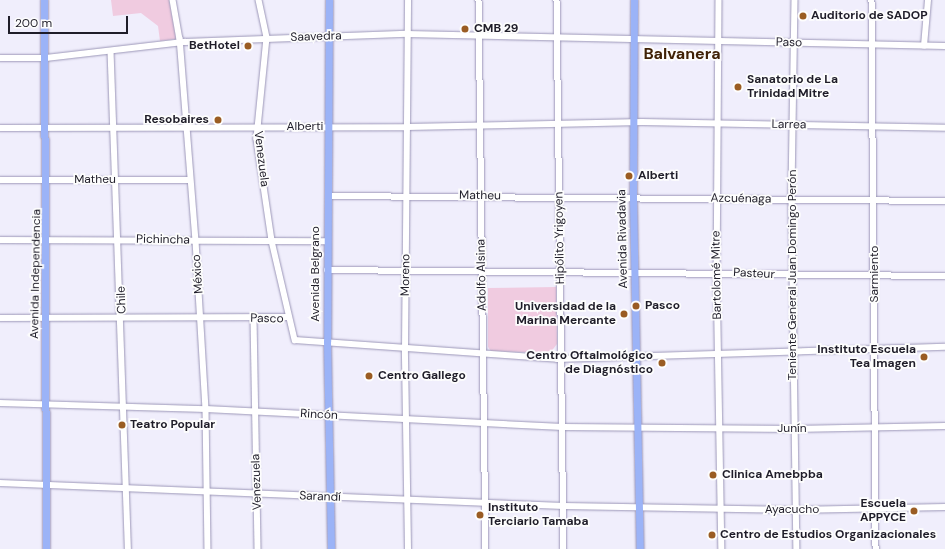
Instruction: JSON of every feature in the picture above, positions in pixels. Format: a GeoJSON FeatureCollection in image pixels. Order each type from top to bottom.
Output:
{"type":"FeatureCollection","features":[{"type":"Feature","properties":{"kind":"main road","name":"Avenida Independencia"},"geometry":{"type":"LineString","coordinates":[[44,0],[47,180],[46,549]]}},
{"type":"Feature","properties":{"kind":"main road","name":"Avenida Belgrano"},"geometry":{"type":"LineString","coordinates":[[329,0],[327,341],[331,549]]}},
{"type":"Feature","properties":{"kind":"main road","name":"Avenida Rivadavia"},"geometry":{"type":"LineString","coordinates":[[634,0],[632,198],[637,358],[640,549]]}},
{"type":"Feature","properties":{"kind":"street","name":"México"},"geometry":{"type":"LineString","coordinates":[[173,0],[180,43],[196,240],[206,409],[208,549]]}},
{"type":"Feature","properties":{"kind":"street","name":"Venezuela"},"geometry":{"type":"LineString","coordinates":[[259,0],[267,38],[256,127],[272,241],[288,317]]}},
{"type":"Feature","properties":{"kind":"street","name":"Moreno"},"geometry":{"type":"LineString","coordinates":[[408,0],[405,350],[408,549]]}},
{"type":"Feature","properties":{"kind":"street","name":"Adolfo Alsina"},"geometry":{"type":"LineString","coordinates":[[479,0],[479,126],[486,425],[486,549]]}},
{"type":"Feature","properties":{"kind":"street","name":"Hipólito Yrigoyen"},"geometry":{"type":"LineString","coordinates":[[557,0],[556,37],[561,270],[564,549]]}},
{"type":"Feature","properties":{"kind":"street","name":"Bartolomé Mitre"},"geometry":{"type":"LineString","coordinates":[[719,0],[716,198],[722,549]]}},
{"type":"Feature","properties":{"kind":"street","name":"Teniente General Juan Domingo Perón"},"geometry":{"type":"LineString","coordinates":[[795,0],[795,125],[792,201],[795,510],[797,549]]}},
{"type":"Feature","properties":{"kind":"street","name":"Sarmiento"},"geometry":{"type":"LineString","coordinates":[[872,0],[875,127],[874,428],[876,549]]}},
{"type":"Feature","properties":{"kind":"street"},"geometry":{"type":"LineString","coordinates":[[924,46],[928,0]]}},
{"type":"Feature","properties":{"kind":"street","name":"Saavedra"},"geometry":{"type":"LineString","coordinates":[[0,58],[46,58],[180,43],[328,36],[479,33],[634,40]]}},
{"type":"Feature","properties":{"kind":"street","name":"Paso"},"geometry":{"type":"LineString","coordinates":[[634,40],[945,46]]}},
{"type":"Feature","properties":{"kind":"street","name":"Chile"},"geometry":{"type":"LineString","coordinates":[[111,51],[126,406],[128,549]]}},
{"type":"Feature","properties":{"kind":"street","name":"Alberti"},"geometry":{"type":"LineString","coordinates":[[0,128],[407,127],[633,123]]}},
{"type":"Feature","properties":{"kind":"street","name":"Larrea"},"geometry":{"type":"LineString","coordinates":[[633,123],[945,128]]}},
{"type":"Feature","properties":{"kind":"street","name":"Matheu"},"geometry":{"type":"LineString","coordinates":[[0,180],[190,180]]}},
{"type":"Feature","properties":{"kind":"street","name":"Matheu"},"geometry":{"type":"LineString","coordinates":[[328,196],[407,195],[632,198]]}},
{"type":"Feature","properties":{"kind":"street","name":"Azcuénaga"},"geometry":{"type":"LineString","coordinates":[[632,198],[716,198],[792,201],[945,201]]}},
{"type":"Feature","properties":{"kind":"street","name":"Pichincha"},"geometry":{"type":"LineString","coordinates":[[0,240],[120,239],[327,241]]}},
{"type":"Feature","properties":{"kind":"street"},"geometry":{"type":"LineString","coordinates":[[327,270],[561,270],[635,272]]}},
{"type":"Feature","properties":{"kind":"street","name":"Pasteur"},"geometry":{"type":"LineString","coordinates":[[635,272],[717,272],[793,276],[945,276]]}},
{"type":"Feature","properties":{"kind":"street","name":"Pasco"},"geometry":{"type":"LineString","coordinates":[[0,318],[46,320],[288,317],[295,340],[327,341],[405,350],[484,356],[637,358],[875,352],[945,347]]}},
{"type":"Feature","properties":{"kind":"street","name":"Venezuela"},"geometry":{"type":"LineString","coordinates":[[254,318],[254,412],[258,549]]}},
{"type":"Feature","properties":{"kind":"street","name":"Rincón"},"geometry":{"type":"LineString","coordinates":[[0,403],[206,409],[486,425],[638,429]]}},
{"type":"Feature","properties":{"kind":"street","name":"Junín"},"geometry":{"type":"LineString","coordinates":[[638,429],[794,430],[945,426]]}},
{"type":"Feature","properties":{"kind":"street","name":"Sarandí"},"geometry":{"type":"LineString","coordinates":[[0,483],[257,495],[564,506],[640,507]]}},
{"type":"Feature","properties":{"kind":"street","name":"Ayacucho"},"geometry":{"type":"LineString","coordinates":[[640,507],[795,510],[945,507]]}},
{"type":"Feature","properties":{"kind":"shaded area"},"geometry":{"type":"Polygon","coordinates":[[[111,0],[169,0],[176,39],[160,41],[158,26],[141,13],[113,16],[111,0]]]}},
{"type":"Feature","properties":{"kind":"shaded area"},"geometry":{"type":"Polygon","coordinates":[[[556,287],[557,344],[550,353],[491,351],[488,347],[488,288],[556,287]]]}},
{"type":"Feature","properties":{"kind":"place","name":"Auditorio de SADOP"},"geometry":{"type":"Point","coordinates":[803,16]}},
{"type":"Feature","properties":{"kind":"place","name":"CMB 29"},"geometry":{"type":"Point","coordinates":[465,29]}},
{"type":"Feature","properties":{"kind":"place","name":"BetHotel"},"geometry":{"type":"Point","coordinates":[248,46]}},
{"type":"Feature","properties":{"kind":"place","name":"Sanatorio de La Trinidad Mitre"},"geometry":{"type":"Point","coordinates":[738,87]}},
{"type":"Feature","properties":{"kind":"place","name":"Resobaires"},"geometry":{"type":"Point","coordinates":[218,120]}},
{"type":"Feature","properties":{"kind":"place","name":"Alberti"},"geometry":{"type":"Point","coordinates":[629,176]}},
{"type":"Feature","properties":{"kind":"place","name":"Pasco"},"geometry":{"type":"Point","coordinates":[636,306]}},
{"type":"Feature","properties":{"kind":"place","name":"Universidad de la Marina Mercante"},"geometry":{"type":"Point","coordinates":[624,314]}},
{"type":"Feature","properties":{"kind":"place","name":"Instituto Escuela Tea Imagen"},"geometry":{"type":"Point","coordinates":[924,357]}},
{"type":"Feature","properties":{"kind":"place","name":"Centro Oftalmológico de Diagnóstico"},"geometry":{"type":"Point","coordinates":[662,363]}},
{"type":"Feature","properties":{"kind":"place","name":"Centro Gallego"},"geometry":{"type":"Point","coordinates":[369,376]}},
{"type":"Feature","properties":{"kind":"place","name":"Teatro Popular"},"geometry":{"type":"Point","coordinates":[122,425]}},
{"type":"Feature","properties":{"kind":"place","name":"Clinica Amebpba"},"geometry":{"type":"Point","coordinates":[713,475]}},
{"type":"Feature","properties":{"kind":"place","name":"Escuela APPYCE"},"geometry":{"type":"Point","coordinates":[914,511]}},
{"type":"Feature","properties":{"kind":"place","name":"Instituto Terciario Tamaba"},"geometry":{"type":"Point","coordinates":[480,515]}},
{"type":"Feature","properties":{"kind":"place","name":"Centro de Estudios Organizacionales"},"geometry":{"type":"Point","coordinates":[712,535]}},
{"type":"Feature","properties":{"kind":"district","name":"Balvanera"},"geometry":{"type":"Point","coordinates":[682,54]}}]}
